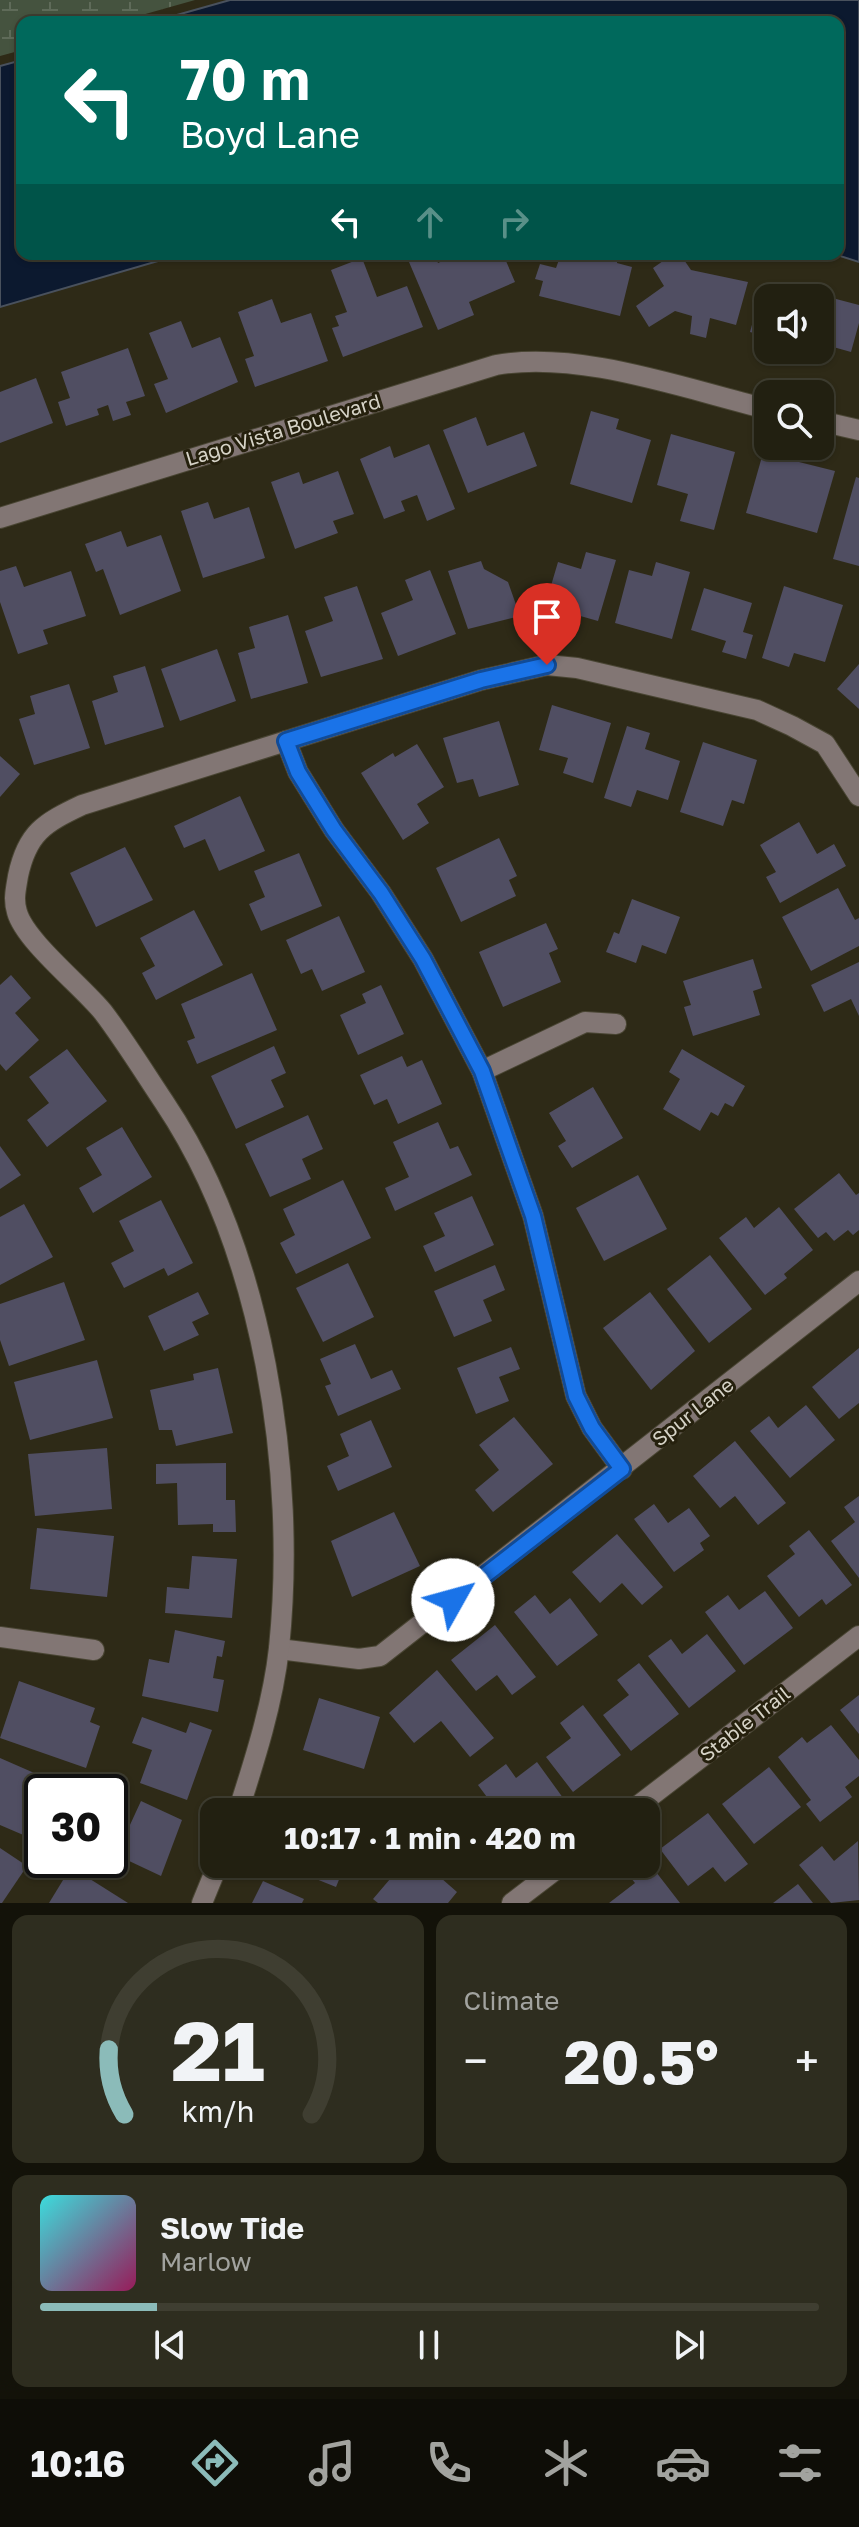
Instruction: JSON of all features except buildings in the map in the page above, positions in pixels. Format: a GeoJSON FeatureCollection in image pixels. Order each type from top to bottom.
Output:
{"type":"FeatureCollection","features":[{"type":"Feature","properties":{"kind":"street","name":"Lago Vista Boulevard"},"geometry":{"type":"LineString","coordinates":[[0,518],[496,365],[527,359],[569,362],[754,406]]}},
{"type":"Feature","properties":{"kind":"street"},"geometry":{"type":"LineString","coordinates":[[834,424],[859,430]]}},
{"type":"Feature","properties":{"kind":"street"},"geometry":{"type":"LineString","coordinates":[[243,1798],[257,1753],[279,1649],[282,1531],[280,1441],[258,1333],[211,1187],[167,1106],[102,1011],[21,923],[14,898],[24,849],[40,829],[82,805],[481,680],[547,665],[577,668],[757,710],[825,744],[859,796]]}},
{"type":"Feature","properties":{"kind":"street"},"geometry":{"type":"LineString","coordinates":[[286,741],[298,772],[334,830],[381,893],[423,959],[482,1071],[533,1216],[576,1396],[592,1428],[622,1469]]}},
{"type":"Feature","properties":{"kind":"street"},"geometry":{"type":"LineString","coordinates":[[482,1071],[585,1022],[616,1024]]}},
{"type":"Feature","properties":{"kind":"street","name":"Spur Lane"},"geometry":{"type":"LineString","coordinates":[[279,1649],[359,1659],[380,1656],[859,1281]]}},
{"type":"Feature","properties":{"kind":"street","name":"Stable Trail"},"geometry":{"type":"LineString","coordinates":[[648,1798],[859,1636]]}},
{"type":"Feature","properties":{"kind":"street"},"geometry":{"type":"LineString","coordinates":[[0,1637],[94,1650]]}},
{"type":"Feature","properties":{"kind":"street"},"geometry":{"type":"LineString","coordinates":[[202,1903],[212,1878]]}},
{"type":"Feature","properties":{"kind":"street"},"geometry":{"type":"LineString","coordinates":[[512,1903],[545,1878]]}},
{"type":"Feature","properties":{"kind":"green space"},"geometry":{"type":"Polygon","coordinates":[[[0,0],[195,0],[138,16],[16,16],[16,52],[0,56],[0,0]]]}},
{"type":"Feature","properties":{"kind":"water"},"geometry":{"type":"Polygon","coordinates":[[[230,0],[859,0],[859,262],[844,257],[844,16],[173,16],[230,0]]]}},
{"type":"Feature","properties":{"kind":"water"},"geometry":{"type":"Polygon","coordinates":[[[16,62],[16,260],[161,260],[0,307],[0,66],[16,62]]]}},
{"type":"Feature","properties":{"kind":"route"},"geometry":{"type":"LineString","coordinates":[[453,1600],[622,1469],[592,1428],[576,1396],[533,1216],[482,1071],[423,959],[381,893],[334,830],[298,772],[286,741],[481,680],[547,665]]}}]}
